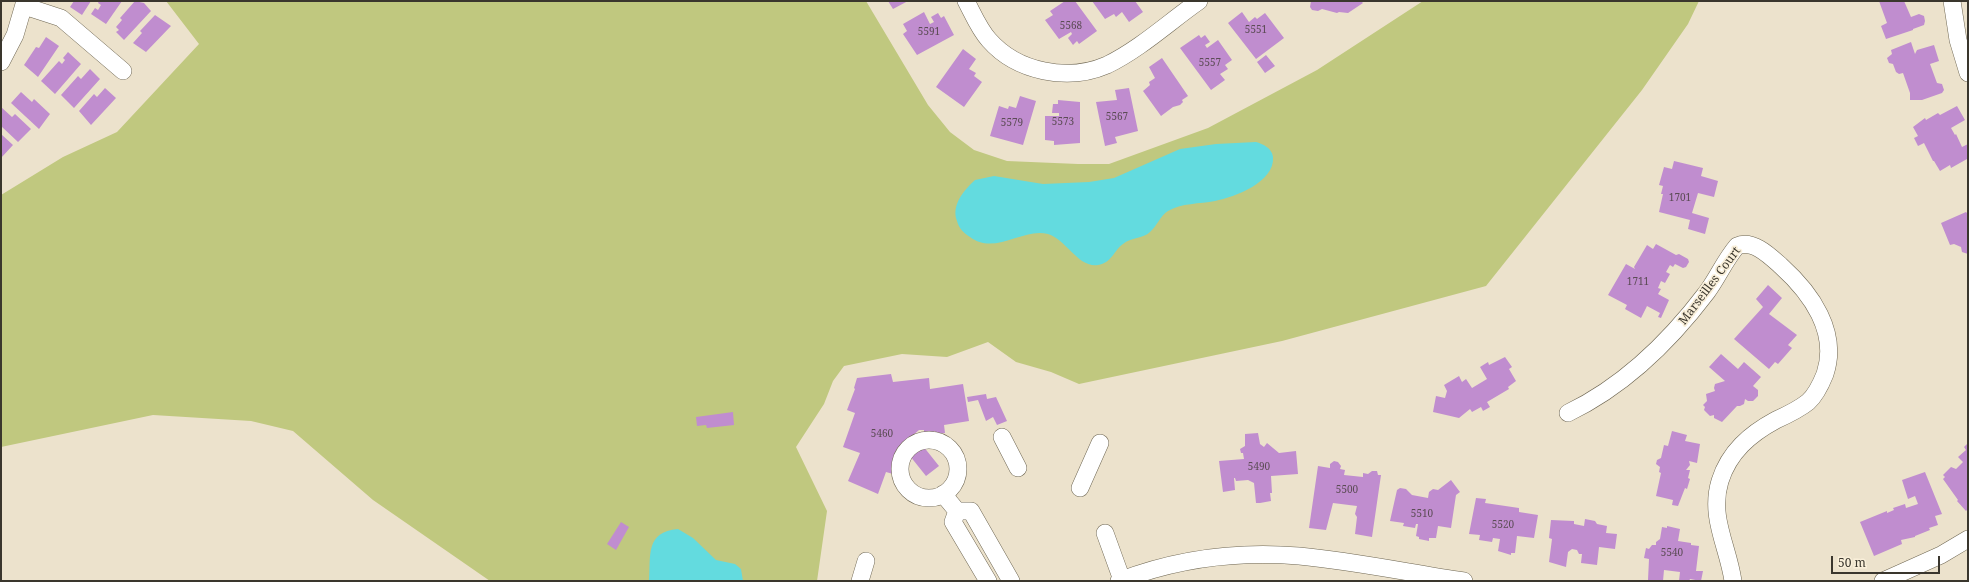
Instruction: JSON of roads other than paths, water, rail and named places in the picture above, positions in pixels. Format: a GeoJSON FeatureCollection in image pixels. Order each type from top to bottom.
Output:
{"type":"FeatureCollection","features":[{"type":"Feature","properties":{"kind":"street"},"geometry":{"type":"LineString","coordinates":[[966,1],[988,39],[1012,60],[1039,70],[1067,72],[1092,70],[1111,63],[1155,34],[1199,1]]}},
{"type":"Feature","properties":{"kind":"street"},"geometry":{"type":"LineString","coordinates":[[1952,1],[1958,40],[1968,73]]}},
{"type":"Feature","properties":{"kind":"street"},"geometry":{"type":"LineString","coordinates":[[1,62],[15,34],[25,4],[61,18],[123,71]]}},
{"type":"Feature","properties":{"kind":"street","name":"Marseilles Court"},"geometry":{"type":"LineString","coordinates":[[1568,413],[1614,385],[1658,348],[1707,292],[1737,246],[1742,244],[1755,247],[1768,254],[1791,275],[1812,302],[1824,324],[1829,342],[1828,361],[1819,388],[1809,401],[1796,411],[1767,425],[1746,440],[1732,456],[1723,473],[1717,497],[1716,513],[1719,531],[1733,581]]}},
{"type":"Feature","properties":{"kind":"street"},"geometry":{"type":"LineString","coordinates":[[1002,437],[1018,468]]}},
{"type":"Feature","properties":{"kind":"street"},"geometry":{"type":"LineString","coordinates":[[1080,488],[1100,443]]}},
{"type":"Feature","properties":{"kind":"street"},"geometry":{"type":"LineString","coordinates":[[943,494],[957,511]]}},
{"type":"Feature","properties":{"kind":"street"},"geometry":{"type":"LineString","coordinates":[[957,511],[970,511],[1011,581]]}},
{"type":"Feature","properties":{"kind":"street"},"geometry":{"type":"LineString","coordinates":[[957,511],[953,522],[988,581]]}},
{"type":"Feature","properties":{"kind":"street"},"geometry":{"type":"LineString","coordinates":[[1105,533],[1121,580],[1140,573],[1205,559],[1267,555],[1309,557],[1464,581]]}},
{"type":"Feature","properties":{"kind":"street"},"geometry":{"type":"LineString","coordinates":[[965,543],[984,535]]}},
{"type":"Feature","properties":{"kind":"street"},"geometry":{"type":"LineString","coordinates":[[1883,581],[1941,555],[1968,539]]}},
{"type":"Feature","properties":{"kind":"street"},"geometry":{"type":"LineString","coordinates":[[860,581],[866,561]]}},
{"type":"Feature","properties":{"kind":"water"},"geometry":{"type":"Polygon","coordinates":[[[1256,142],[1269,149],[1273,157],[1272,166],[1268,174],[1261,181],[1233,196],[1215,201],[1173,208],[1163,216],[1150,232],[1144,236],[1126,242],[1107,262],[1103,264],[1091,265],[1084,262],[1055,237],[1048,234],[1029,234],[999,243],[989,244],[980,242],[964,232],[957,221],[957,204],[963,193],[975,180],[994,176],[1043,184],[1089,182],[1114,178],[1180,149],[1216,144],[1256,142]]]}},
{"type":"Feature","properties":{"kind":"water"},"geometry":{"type":"Polygon","coordinates":[[[678,529],[693,538],[716,560],[735,564],[741,569],[743,581],[649,581],[650,554],[655,540],[667,531],[678,529]]]}}]}
